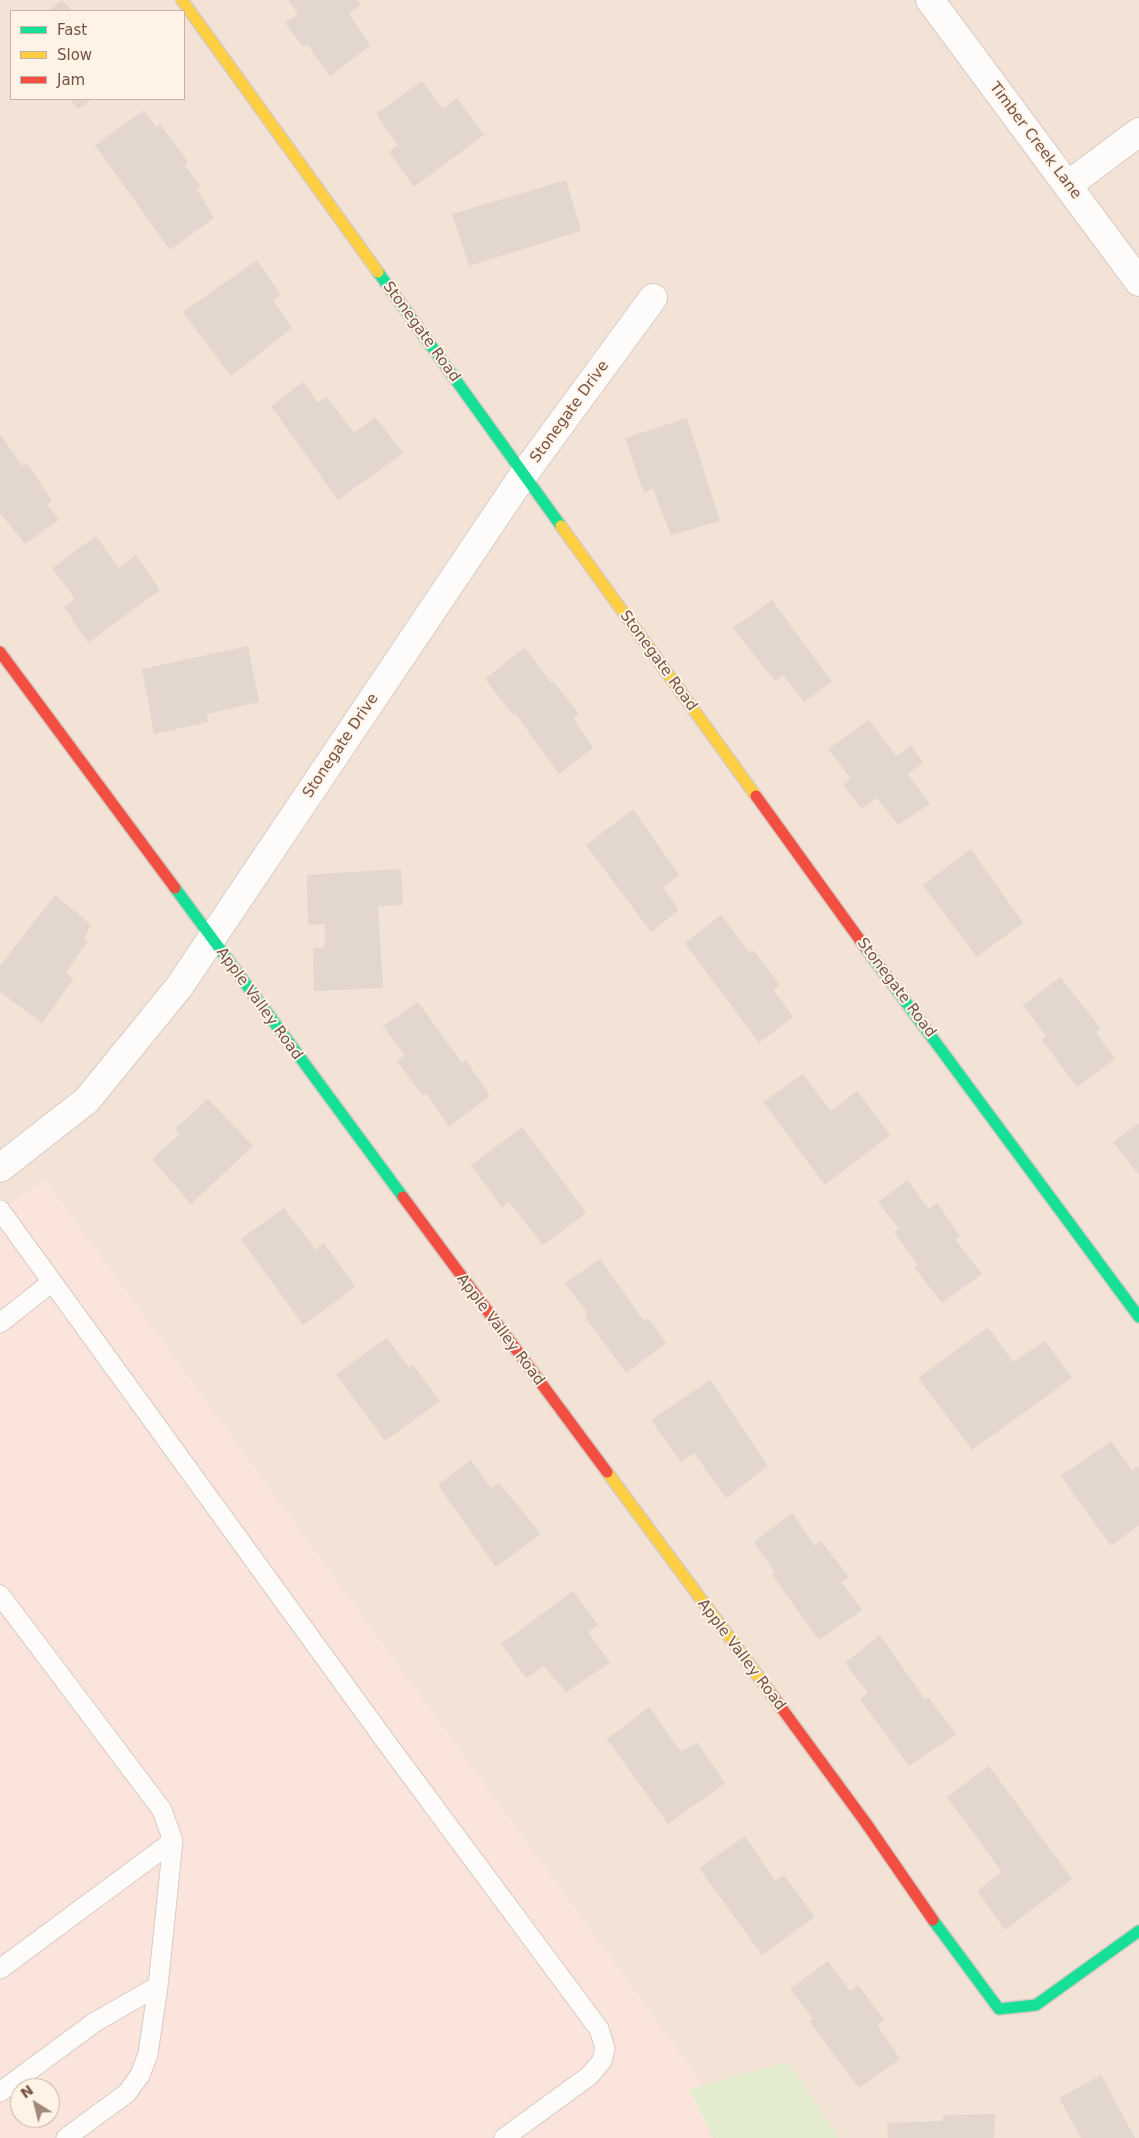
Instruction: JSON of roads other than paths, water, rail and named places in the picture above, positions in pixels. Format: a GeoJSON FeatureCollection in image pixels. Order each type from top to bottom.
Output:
{"type":"FeatureCollection","features":[{"type":"Feature","properties":{"kind":"street","name":"Stonegate Road"},"geometry":{"type":"LineString","coordinates":[[182,0],[831,901],[1139,1317]]}},
{"type":"Feature","properties":{"kind":"street","name":"Timber Creek Lane"},"geometry":{"type":"LineString","coordinates":[[930,0],[1139,282]]}},
{"type":"Feature","properties":{"kind":"street"},"geometry":{"type":"LineString","coordinates":[[1068,185],[1139,132]]}},
{"type":"Feature","properties":{"kind":"street","name":"Stonegate Drive"},"geometry":{"type":"LineString","coordinates":[[0,1168],[88,1100],[179,987],[524,474],[653,298]]}},
{"type":"Feature","properties":{"kind":"street","name":"Apple Valley Road"},"geometry":{"type":"LineString","coordinates":[[0,652],[866,1823],[943,1934],[999,2009],[1036,2005],[1139,1931]]}},
{"type":"Feature","properties":{"kind":"lane"},"geometry":{"type":"LineString","coordinates":[[0,1210],[383,1738],[599,2029],[605,2048],[602,2061],[589,2076],[504,2138]]}},
{"type":"Feature","properties":{"kind":"lane"},"geometry":{"type":"LineString","coordinates":[[0,1323],[52,1282]]}},
{"type":"Feature","properties":{"kind":"lane"},"geometry":{"type":"LineString","coordinates":[[0,1595],[162,1810],[173,1841],[158,1986],[148,2054],[140,2075],[127,2093],[66,2138]]}},
{"type":"Feature","properties":{"kind":"lane"},"geometry":{"type":"LineString","coordinates":[[0,1969],[173,1841]]}},
{"type":"Feature","properties":{"kind":"lane"},"geometry":{"type":"LineString","coordinates":[[0,2092],[95,2022],[158,1986]]}}]}
